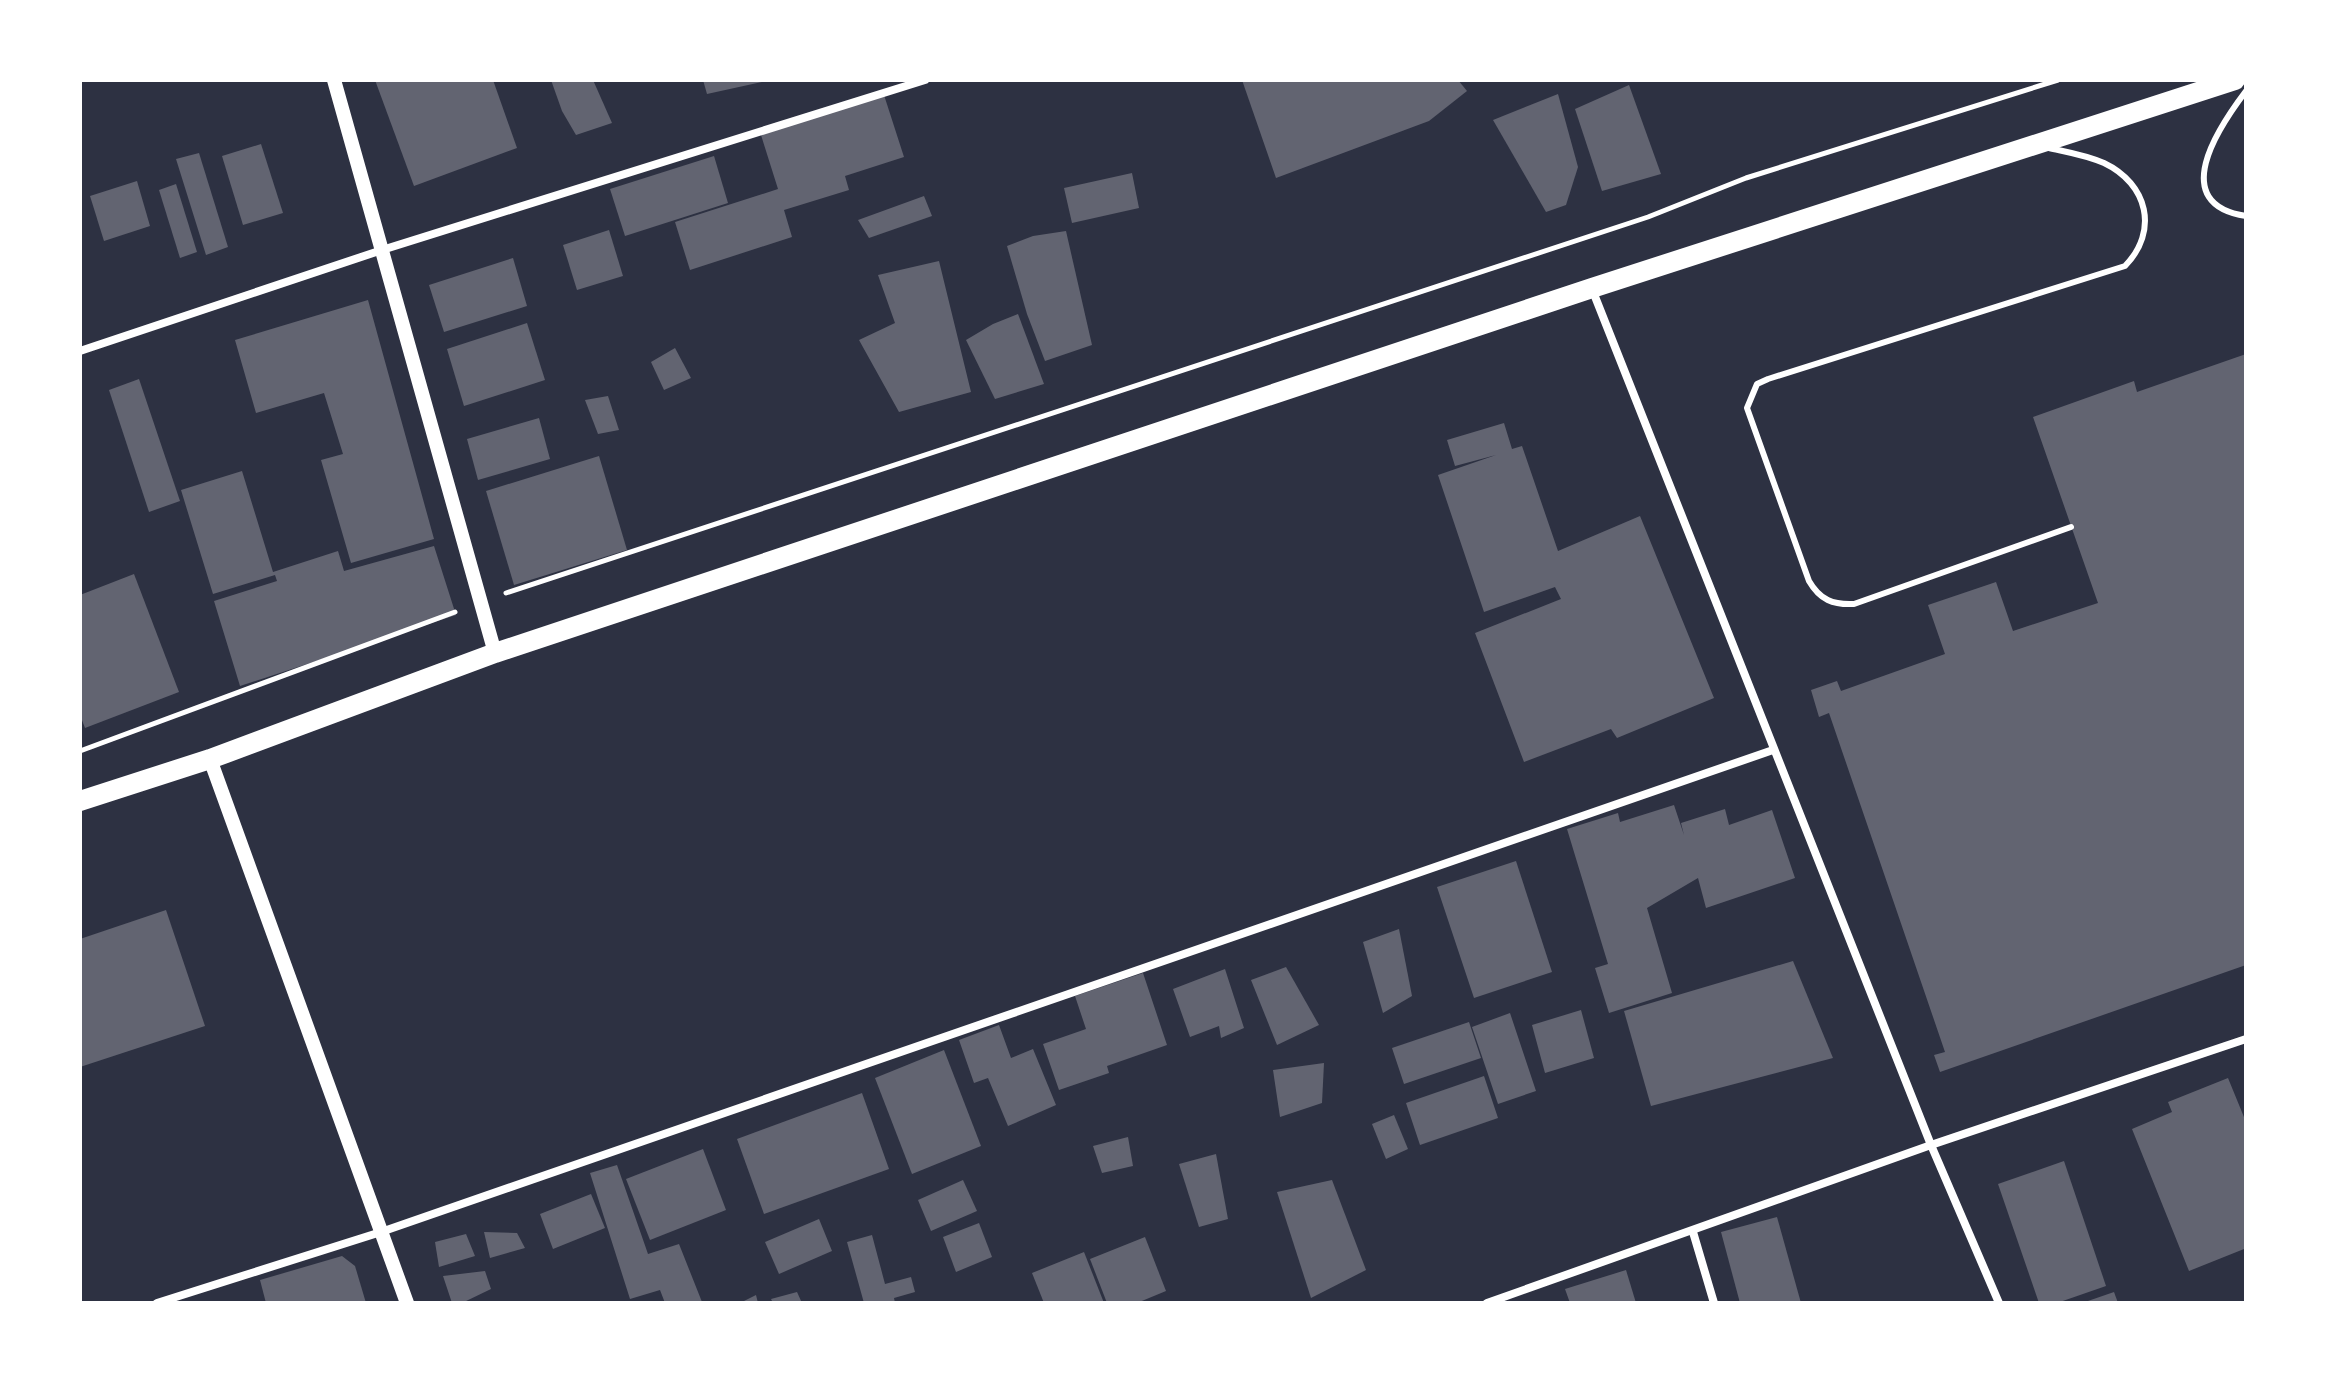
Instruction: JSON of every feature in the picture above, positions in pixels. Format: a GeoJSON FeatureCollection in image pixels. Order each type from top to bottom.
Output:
{"type":"FeatureCollection","features":[{"type":"Feature","properties":{"kind":"main road"},"geometry":{"type":"LineString","coordinates":[[80,801],[210,759],[495,653],[1592,288],[2235,80]]}},
{"type":"Feature","properties":{"kind":"street"},"geometry":{"type":"LineString","coordinates":[[334,80],[495,653]]}},
{"type":"Feature","properties":{"kind":"street"},"geometry":{"type":"LineString","coordinates":[[80,351],[382,250],[925,80]]}},
{"type":"Feature","properties":{"kind":"street"},"geometry":{"type":"LineString","coordinates":[[1592,288],[1931,1145],[1999,1303]]}},
{"type":"Feature","properties":{"kind":"street"},"geometry":{"type":"LineString","coordinates":[[157,1303],[381,1232],[1773,750]]}},
{"type":"Feature","properties":{"kind":"street"},"geometry":{"type":"LineString","coordinates":[[210,759],[407,1303]]}},
{"type":"Feature","properties":{"kind":"street"},"geometry":{"type":"LineString","coordinates":[[1487,1303],[1931,1145],[2246,1039]]}},
{"type":"Feature","properties":{"kind":"street"},"geometry":{"type":"LineString","coordinates":[[1693,1232],[1714,1303]]}},
{"type":"Feature","properties":{"kind":"lane"},"geometry":{"type":"LineString","coordinates":[[2246,91],[2213,138],[2203,181],[2209,197],[2225,213],[2246,216]]}},
{"type":"Feature","properties":{"kind":"lane"},"geometry":{"type":"LineString","coordinates":[[2033,145],[2107,164],[2132,187],[2147,219],[2146,233],[2141,250],[2125,266],[1768,379],[1757,384],[1747,408],[1809,581],[1817,595],[1829,602],[1854,604],[2071,527]]}},
{"type":"Feature","properties":{"kind":"path"},"geometry":{"type":"LineString","coordinates":[[80,751],[481,602],[1648,217],[1746,178],[2058,80]]}},
{"type":"Feature","properties":{"kind":"building"},"geometry":{"type":"Polygon","coordinates":[[[375,80],[493,80],[517,148],[414,186],[375,80]]]}},
{"type":"Feature","properties":{"kind":"building"},"geometry":{"type":"Polygon","coordinates":[[[551,80],[593,80],[612,123],[576,135],[562,111],[551,80]]]}},
{"type":"Feature","properties":{"kind":"building"},"geometry":{"type":"Polygon","coordinates":[[[703,80],[766,80],[766,81],[707,94],[703,80]]]}},
{"type":"Feature","properties":{"kind":"building"},"geometry":{"type":"Polygon","coordinates":[[[1242,80],[1458,80],[1467,91],[1429,121],[1276,178],[1242,80]]]}},
{"type":"Feature","properties":{"kind":"building"},"geometry":{"type":"Polygon","coordinates":[[[1629,85],[1661,174],[1602,191],[1575,109],[1629,85]]]}},
{"type":"Feature","properties":{"kind":"building"},"geometry":{"type":"Polygon","coordinates":[[[1558,94],[1578,167],[1566,205],[1546,212],[1493,120],[1558,94]]]}},
{"type":"Feature","properties":{"kind":"building"},"geometry":{"type":"Polygon","coordinates":[[[884,95],[904,157],[845,176],[849,190],[784,210],[792,237],[690,270],[675,222],[778,189],[761,135],[884,95]]]}},
{"type":"Feature","properties":{"kind":"building"},"geometry":{"type":"Polygon","coordinates":[[[261,144],[283,213],[243,225],[222,156],[261,144]]]}},
{"type":"Feature","properties":{"kind":"building"},"geometry":{"type":"Polygon","coordinates":[[[199,153],[228,247],[206,255],[176,159],[199,153]]]}},
{"type":"Feature","properties":{"kind":"building"},"geometry":{"type":"Polygon","coordinates":[[[714,156],[728,203],[625,236],[610,189],[714,156]]]}},
{"type":"Feature","properties":{"kind":"building"},"geometry":{"type":"Polygon","coordinates":[[[1132,173],[1139,208],[1072,223],[1064,188],[1132,173]]]}},
{"type":"Feature","properties":{"kind":"building"},"geometry":{"type":"Polygon","coordinates":[[[137,181],[150,226],[104,241],[90,196],[137,181]]]}},
{"type":"Feature","properties":{"kind":"building"},"geometry":{"type":"Polygon","coordinates":[[[176,184],[197,252],[180,258],[159,190],[176,184]]]}},
{"type":"Feature","properties":{"kind":"building"},"geometry":{"type":"Polygon","coordinates":[[[924,196],[932,216],[869,238],[858,220],[924,196]]]}},
{"type":"Feature","properties":{"kind":"building"},"geometry":{"type":"Polygon","coordinates":[[[609,230],[623,276],[577,290],[563,245],[609,230]]]}},
{"type":"Feature","properties":{"kind":"building"},"geometry":{"type":"Polygon","coordinates":[[[1066,231],[1092,345],[1045,361],[1007,246],[1033,236],[1066,231]]]}},
{"type":"Feature","properties":{"kind":"building"},"geometry":{"type":"Polygon","coordinates":[[[513,258],[527,306],[444,332],[429,285],[513,258]]]}},
{"type":"Feature","properties":{"kind":"building"},"geometry":{"type":"Polygon","coordinates":[[[939,261],[971,392],[899,412],[859,340],[895,323],[878,275],[939,261]]]}},
{"type":"Feature","properties":{"kind":"building"},"geometry":{"type":"Polygon","coordinates":[[[368,300],[434,539],[351,563],[321,460],[343,454],[324,393],[256,413],[235,340],[368,300]]]}},
{"type":"Feature","properties":{"kind":"building"},"geometry":{"type":"Polygon","coordinates":[[[1018,314],[1044,384],[995,399],[966,340],[1018,314]]]}},
{"type":"Feature","properties":{"kind":"building"},"geometry":{"type":"Polygon","coordinates":[[[527,323],[545,380],[464,406],[447,349],[527,323]]]}},
{"type":"Feature","properties":{"kind":"building"},"geometry":{"type":"Polygon","coordinates":[[[675,348],[691,378],[664,390],[651,362],[675,348]]]}},
{"type":"Feature","properties":{"kind":"building"},"geometry":{"type":"Polygon","coordinates":[[[2246,354],[2246,965],[1940,1072],[1934,1055],[1945,1052],[1829,713],[1819,717],[1811,690],[1837,681],[1841,691],[1945,654],[1928,605],[1996,582],[2013,631],[2098,603],[2033,417],[2134,381],[2137,392],[2246,354]]]}},
{"type":"Feature","properties":{"kind":"building"},"geometry":{"type":"Polygon","coordinates":[[[139,379],[180,501],[149,512],[109,390],[139,379]]]}},
{"type":"Feature","properties":{"kind":"building"},"geometry":{"type":"Polygon","coordinates":[[[608,396],[619,430],[598,434],[585,400],[608,396]]]}},
{"type":"Feature","properties":{"kind":"building"},"geometry":{"type":"Polygon","coordinates":[[[539,418],[550,459],[478,480],[467,439],[539,418]]]}},
{"type":"Feature","properties":{"kind":"building"},"geometry":{"type":"Polygon","coordinates":[[[1504,423],[1512,449],[1522,446],[1558,551],[1640,516],[1714,698],[1617,738],[1611,729],[1524,762],[1475,633],[1561,599],[1555,587],[1484,612],[1438,475],[1496,455],[1455,466],[1447,440],[1504,423]]]}},
{"type":"Feature","properties":{"kind":"building"},"geometry":{"type":"Polygon","coordinates":[[[599,456],[627,550],[514,585],[486,491],[599,456]]]}},
{"type":"Feature","properties":{"kind":"building"},"geometry":{"type":"Polygon","coordinates":[[[242,471],[273,572],[338,551],[344,571],[434,546],[456,615],[240,686],[214,601],[277,581],[275,575],[213,594],[181,490],[242,471]]]}},
{"type":"Feature","properties":{"kind":"building"},"geometry":{"type":"Polygon","coordinates":[[[134,574],[179,692],[85,728],[80,715],[80,595],[134,574]]]}},
{"type":"Feature","properties":{"kind":"building"},"geometry":{"type":"Polygon","coordinates":[[[1674,805],[1684,835],[1681,823],[1725,809],[1729,825],[1772,810],[1795,878],[1706,908],[1698,878],[1647,908],[1672,993],[1609,1013],[1595,968],[1608,964],[1567,829],[1618,813],[1620,822],[1674,805]]]}},
{"type":"Feature","properties":{"kind":"building"},"geometry":{"type":"Polygon","coordinates":[[[1516,861],[1552,972],[1474,998],[1437,887],[1516,861]]]}},
{"type":"Feature","properties":{"kind":"building"},"geometry":{"type":"Polygon","coordinates":[[[166,910],[205,1026],[80,1067],[80,939],[166,910]]]}},
{"type":"Feature","properties":{"kind":"building"},"geometry":{"type":"Polygon","coordinates":[[[1399,929],[1412,996],[1383,1013],[1363,942],[1399,929]]]}},
{"type":"Feature","properties":{"kind":"building"},"geometry":{"type":"Polygon","coordinates":[[[1793,961],[1833,1058],[1651,1106],[1624,1011],[1793,961]]]}},
{"type":"Feature","properties":{"kind":"building"},"geometry":{"type":"Polygon","coordinates":[[[1286,967],[1319,1025],[1277,1045],[1251,980],[1286,967]]]}},
{"type":"Feature","properties":{"kind":"building"},"geometry":{"type":"Polygon","coordinates":[[[1225,969],[1244,1028],[1221,1038],[1219,1026],[1190,1037],[1173,989],[1225,969]]]}},
{"type":"Feature","properties":{"kind":"building"},"geometry":{"type":"Polygon","coordinates":[[[1143,973],[1167,1045],[1107,1066],[1109,1073],[1059,1090],[1043,1044],[1086,1029],[1075,996],[1143,973]]]}},
{"type":"Feature","properties":{"kind":"building"},"geometry":{"type":"Polygon","coordinates":[[[1581,1010],[1594,1058],[1545,1073],[1532,1025],[1581,1010]]]}},
{"type":"Feature","properties":{"kind":"building"},"geometry":{"type":"Polygon","coordinates":[[[1510,1013],[1536,1091],[1498,1104],[1472,1027],[1510,1013]]]}},
{"type":"Feature","properties":{"kind":"building"},"geometry":{"type":"Polygon","coordinates":[[[1469,1022],[1481,1058],[1404,1084],[1392,1048],[1469,1022]]]}},
{"type":"Feature","properties":{"kind":"building"},"geometry":{"type":"Polygon","coordinates":[[[999,1025],[1011,1058],[1033,1049],[1056,1105],[1008,1126],[988,1078],[974,1083],[959,1040],[999,1025]]]}},
{"type":"Feature","properties":{"kind":"building"},"geometry":{"type":"Polygon","coordinates":[[[944,1050],[981,1146],[912,1174],[875,1078],[944,1050]]]}},
{"type":"Feature","properties":{"kind":"building"},"geometry":{"type":"Polygon","coordinates":[[[1324,1063],[1322,1103],[1280,1117],[1273,1070],[1324,1063]]]}},
{"type":"Feature","properties":{"kind":"building"},"geometry":{"type":"Polygon","coordinates":[[[1484,1076],[1498,1118],[1420,1145],[1406,1103],[1484,1076]]]}},
{"type":"Feature","properties":{"kind":"building"},"geometry":{"type":"Polygon","coordinates":[[[2228,1078],[2246,1122],[2246,1254],[2244,1249],[2189,1271],[2132,1129],[2172,1112],[2168,1102],[2228,1078]]]}},
{"type":"Feature","properties":{"kind":"building"},"geometry":{"type":"Polygon","coordinates":[[[862,1093],[889,1169],[764,1214],[737,1139],[862,1093]]]}},
{"type":"Feature","properties":{"kind":"building"},"geometry":{"type":"Polygon","coordinates":[[[1394,1115],[1408,1149],[1386,1159],[1372,1124],[1394,1115]]]}},
{"type":"Feature","properties":{"kind":"building"},"geometry":{"type":"Polygon","coordinates":[[[1128,1137],[1133,1166],[1102,1173],[1093,1146],[1128,1137]]]}},
{"type":"Feature","properties":{"kind":"building"},"geometry":{"type":"Polygon","coordinates":[[[703,1149],[726,1210],[650,1240],[626,1179],[703,1149]]]}},
{"type":"Feature","properties":{"kind":"building"},"geometry":{"type":"Polygon","coordinates":[[[1216,1154],[1228,1219],[1199,1227],[1179,1164],[1216,1154]]]}},
{"type":"Feature","properties":{"kind":"building"},"geometry":{"type":"Polygon","coordinates":[[[2064,1161],[2106,1286],[2057,1303],[2039,1303],[1998,1184],[2064,1161]]]}},
{"type":"Feature","properties":{"kind":"building"},"geometry":{"type":"Polygon","coordinates":[[[617,1165],[648,1254],[679,1244],[702,1302],[665,1303],[660,1290],[630,1299],[590,1173],[617,1165]]]}},
{"type":"Feature","properties":{"kind":"building"},"geometry":{"type":"Polygon","coordinates":[[[963,1180],[977,1211],[931,1231],[918,1200],[963,1180]]]}},
{"type":"Feature","properties":{"kind":"building"},"geometry":{"type":"Polygon","coordinates":[[[1332,1180],[1366,1270],[1311,1298],[1277,1192],[1332,1180]]]}},
{"type":"Feature","properties":{"kind":"building"},"geometry":{"type":"Polygon","coordinates":[[[591,1194],[605,1228],[553,1249],[540,1214],[591,1194]]]}},
{"type":"Feature","properties":{"kind":"building"},"geometry":{"type":"Polygon","coordinates":[[[1777,1217],[1801,1303],[1740,1303],[1721,1232],[1777,1217]]]}},
{"type":"Feature","properties":{"kind":"building"},"geometry":{"type":"Polygon","coordinates":[[[819,1219],[832,1251],[779,1274],[765,1242],[819,1219]]]}},
{"type":"Feature","properties":{"kind":"building"},"geometry":{"type":"Polygon","coordinates":[[[979,1223],[992,1257],[956,1272],[943,1237],[979,1223]]]}},
{"type":"Feature","properties":{"kind":"building"},"geometry":{"type":"Polygon","coordinates":[[[484,1232],[517,1233],[525,1248],[490,1258],[484,1232]]]}},
{"type":"Feature","properties":{"kind":"building"},"geometry":{"type":"Polygon","coordinates":[[[466,1234],[475,1256],[439,1267],[435,1242],[466,1234]]]}},
{"type":"Feature","properties":{"kind":"building"},"geometry":{"type":"Polygon","coordinates":[[[872,1235],[885,1284],[911,1277],[915,1292],[894,1298],[895,1303],[864,1303],[847,1242],[872,1235]]]}},
{"type":"Feature","properties":{"kind":"building"},"geometry":{"type":"Polygon","coordinates":[[[1145,1237],[1166,1291],[1137,1303],[1107,1303],[1090,1259],[1145,1237]]]}},
{"type":"Feature","properties":{"kind":"building"},"geometry":{"type":"Polygon","coordinates":[[[1084,1252],[1104,1303],[1044,1303],[1032,1273],[1084,1252]]]}},
{"type":"Feature","properties":{"kind":"building"},"geometry":{"type":"Polygon","coordinates":[[[342,1256],[355,1266],[366,1303],[266,1303],[260,1280],[342,1256]]]}},
{"type":"Feature","properties":{"kind":"building"},"geometry":{"type":"Polygon","coordinates":[[[1626,1270],[1636,1303],[1570,1303],[1565,1289],[1626,1270]]]}},
{"type":"Feature","properties":{"kind":"building"},"geometry":{"type":"Polygon","coordinates":[[[485,1271],[491,1289],[462,1303],[452,1303],[443,1276],[485,1271]]]}},
{"type":"Feature","properties":{"kind":"building"},"geometry":{"type":"Polygon","coordinates":[[[797,1292],[802,1303],[773,1303],[771,1299],[797,1292]]]}},
{"type":"Feature","properties":{"kind":"building"},"geometry":{"type":"Polygon","coordinates":[[[2114,1292],[2118,1303],[2085,1303],[2085,1302],[2114,1292]]]}},
{"type":"Feature","properties":{"kind":"building"},"geometry":{"type":"Polygon","coordinates":[[[756,1295],[758,1303],[740,1303],[756,1295]]]}}]}
